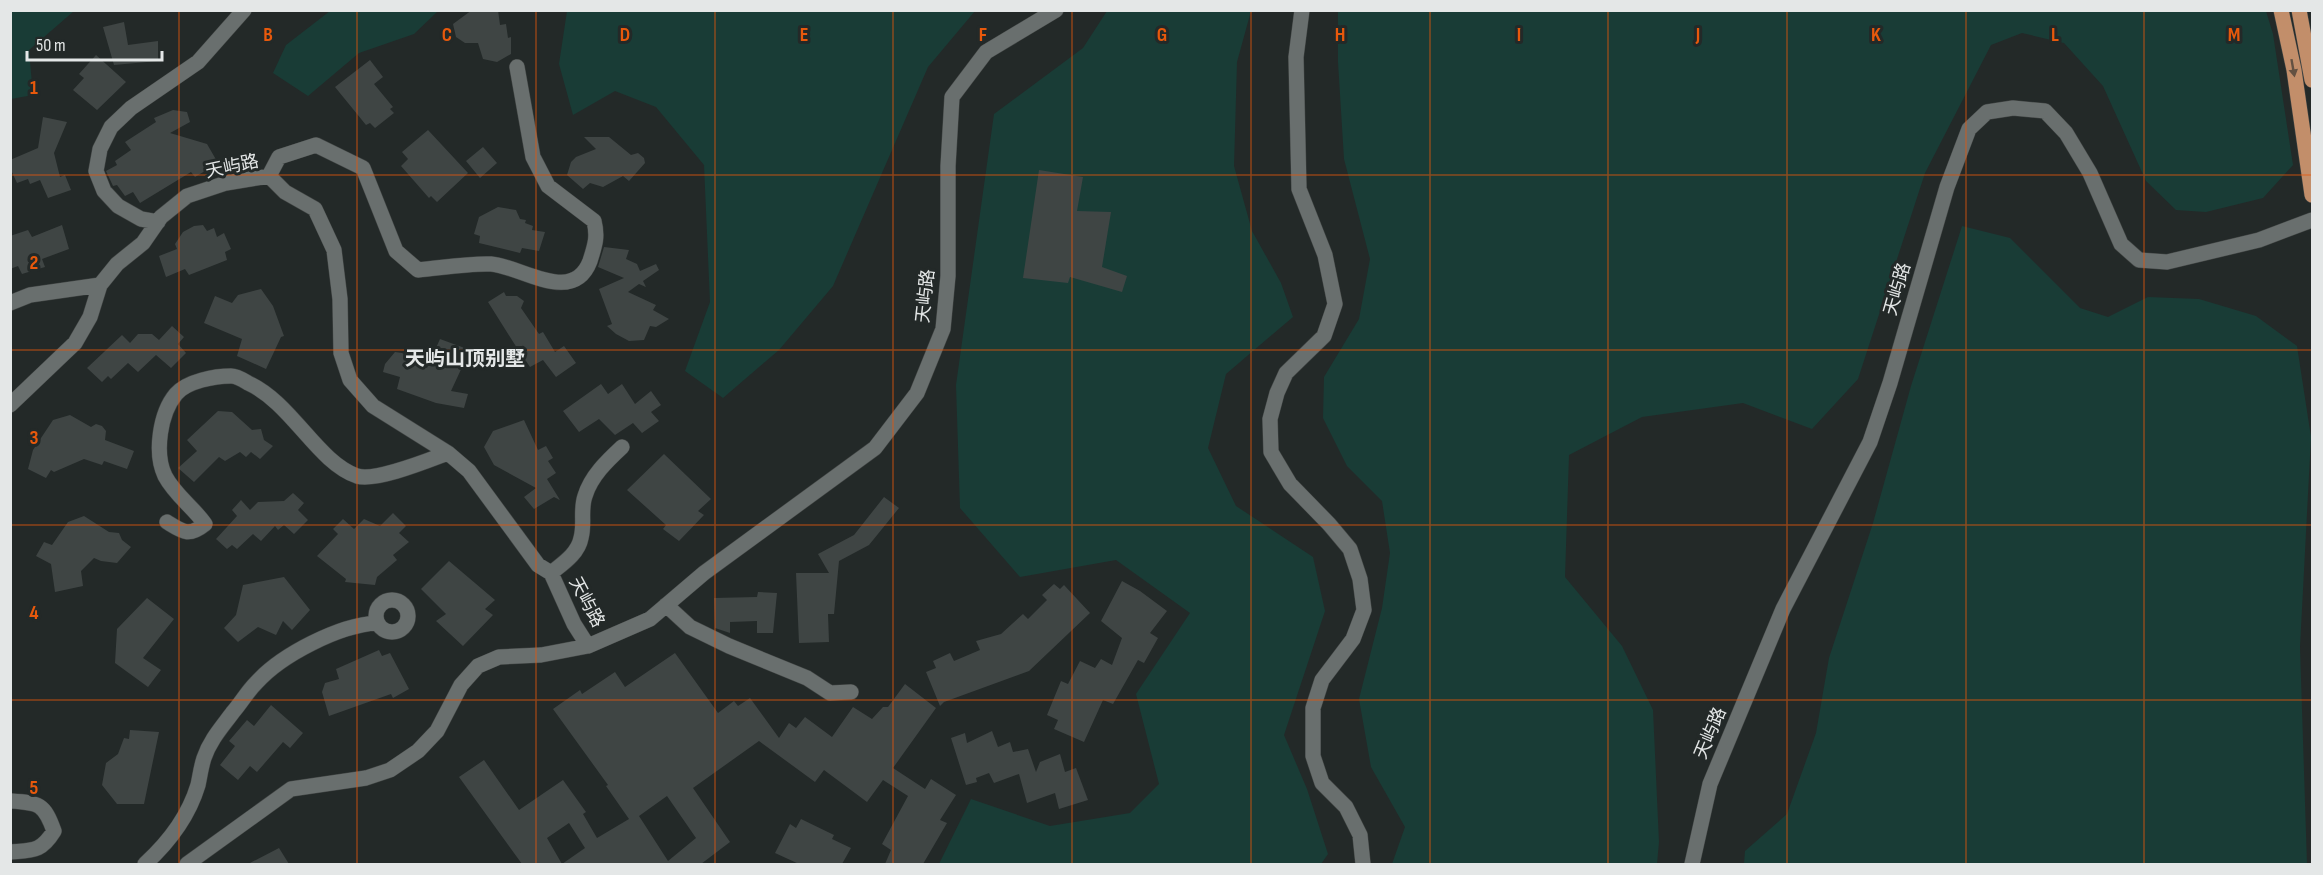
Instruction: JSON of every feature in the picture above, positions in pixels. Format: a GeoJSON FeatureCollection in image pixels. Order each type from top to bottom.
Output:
{"type":"FeatureCollection","features":[{"type":"Feature","properties":{"kind":"main road"},"geometry":{"type":"LineString","coordinates":[[2282,10],[2294,70],[2313,195]]}},
{"type":"Feature","properties":{"kind":"main road"},"geometry":{"type":"LineString","coordinates":[[2299,10],[2313,80]]}},
{"type":"Feature","properties":{"kind":"street"},"geometry":{"type":"LineString","coordinates":[[158,222],[141,219],[118,206],[104,191],[96,171],[100,149],[111,127],[131,108],[198,63],[244,10]]}},
{"type":"Feature","properties":{"kind":"street","name":"天屿路"},"geometry":{"type":"LineString","coordinates":[[100,285],[117,264],[143,243],[158,222],[187,196],[226,183],[269,176],[285,192],[315,209],[334,250],[340,300],[341,353],[350,380],[373,406],[448,453],[469,471],[537,565],[551,573],[574,624],[588,646],[650,619],[704,573],[875,448],[917,393],[943,329],[948,276],[948,166],[952,97],[986,52],[1056,10]]}},
{"type":"Feature","properties":{"kind":"street"},"geometry":{"type":"LineString","coordinates":[[1302,10],[1296,57],[1299,189],[1325,255],[1335,304],[1324,336],[1287,373],[1277,393],[1270,419],[1271,452],[1290,484],[1350,549],[1360,579],[1364,610],[1353,639],[1322,680],[1313,708],[1312,756],[1322,783],[1346,807],[1360,835],[1363,864]]}},
{"type":"Feature","properties":{"kind":"street"},"geometry":{"type":"LineString","coordinates":[[269,176],[279,157],[316,145],[363,168],[396,251],[417,270],[492,264],[558,283],[575,280],[589,264],[598,235],[594,221],[548,186],[533,157],[517,67]]}},
{"type":"Feature","properties":{"kind":"street","name":"天屿路"},"geometry":{"type":"LineString","coordinates":[[1692,864],[1710,784],[1778,620],[1869,442],[1890,383],[1947,187],[1969,129],[1987,112],[2013,108],[2045,111],[2066,133],[2090,172],[2121,244],[2139,260],[2167,262],[2259,240],[2313,220]]}},
{"type":"Feature","properties":{"kind":"street"},"geometry":{"type":"LineString","coordinates":[[10,303],[30,295],[100,285],[90,317],[75,343],[10,405]]}},
{"type":"Feature","properties":{"kind":"street"},"geometry":{"type":"LineString","coordinates":[[167,522],[184,532],[197,531],[205,525],[175,492],[164,473],[159,449],[165,416],[177,393],[201,379],[234,376],[260,388],[286,411],[335,465],[358,477],[374,477],[448,453]]}},
{"type":"Feature","properties":{"kind":"street"},"geometry":{"type":"LineString","coordinates":[[551,573],[572,556],[581,538],[584,496],[596,473],[622,447]]}},
{"type":"Feature","properties":{"kind":"street"},"geometry":{"type":"LineString","coordinates":[[666,605],[690,627],[729,646],[807,678],[830,693],[850,692]]}},
{"type":"Feature","properties":{"kind":"street"},"geometry":{"type":"LineString","coordinates":[[145,864],[174,832],[188,811],[198,786],[204,758],[216,734],[256,682],[310,644],[336,632],[367,623],[377,623]]}},
{"type":"Feature","properties":{"kind":"street"},"geometry":{"type":"LineString","coordinates":[[187,864],[291,789],[366,778],[390,770],[418,752],[437,731],[461,685],[478,666],[499,657],[541,654],[588,646]]}},
{"type":"Feature","properties":{"kind":"street"},"geometry":{"type":"LineString","coordinates":[[10,801],[35,803],[48,814],[54,831],[46,843],[36,850],[10,852]]}},
{"type":"Feature","properties":{"kind":"green space"},"geometry":{"type":"Polygon","coordinates":[[[11,10],[74,11],[29,50],[33,95],[11,99],[11,10]]]}},
{"type":"Feature","properties":{"kind":"green space"},"geometry":{"type":"Polygon","coordinates":[[[330,11],[438,11],[414,34],[359,53],[308,96],[273,73],[286,45],[330,11]]]}},
{"type":"Feature","properties":{"kind":"green space"},"geometry":{"type":"Polygon","coordinates":[[[567,11],[975,11],[928,67],[833,286],[779,350],[723,398],[685,371],[710,302],[704,165],[656,107],[615,91],[573,115],[559,64],[567,11]]]}},
{"type":"Feature","properties":{"kind":"green space"},"geometry":{"type":"Polygon","coordinates":[[[1107,11],[1251,11],[1237,62],[1234,166],[1252,231],[1281,283],[1293,317],[1226,374],[1208,448],[1236,506],[1313,557],[1325,611],[1284,735],[1307,789],[1328,854],[1321,864],[939,864],[971,799],[1050,826],[1130,813],[1159,784],[1136,694],[1190,613],[1116,560],[1020,577],[960,508],[956,385],[994,114],[1083,48],[1107,11]]]}},
{"type":"Feature","properties":{"kind":"green space"},"geometry":{"type":"Polygon","coordinates":[[[1338,11],[2266,11],[2273,34],[2293,165],[2263,198],[2206,212],[2176,210],[2146,181],[2103,86],[2064,43],[2022,33],[1991,45],[1925,173],[1858,379],[1812,429],[1743,403],[1642,417],[1569,455],[1565,577],[1622,646],[1653,710],[1659,842],[1657,864],[1392,864],[1405,827],[1371,767],[1359,699],[1382,608],[1390,553],[1382,501],[1347,466],[1323,418],[1324,377],[1359,319],[1370,259],[1344,159],[1338,62],[1338,11]]]}},
{"type":"Feature","properties":{"kind":"green space"},"geometry":{"type":"Polygon","coordinates":[[[1962,226],[2010,238],[2080,308],[2108,317],[2148,297],[2199,299],[2256,316],[2297,346],[2311,437],[2300,647],[2307,864],[1744,864],[1745,851],[1787,814],[1816,733],[1829,658],[1873,523],[1911,386],[1962,226]]]}},
{"type":"Feature","properties":{"kind":"building"},"geometry":{"type":"Polygon","coordinates":[[[472,10],[498,10],[500,25],[506,24],[508,38],[511,37],[511,54],[497,62],[483,59],[478,43],[465,43],[456,37],[453,24],[472,10]]]}},
{"type":"Feature","properties":{"kind":"building"},"geometry":{"type":"Polygon","coordinates":[[[124,22],[128,45],[158,41],[158,61],[114,65],[103,27],[124,22]]]}},
{"type":"Feature","properties":{"kind":"building"},"geometry":{"type":"Polygon","coordinates":[[[96,55],[126,82],[97,110],[73,90],[84,78],[79,74],[96,55]]]}},
{"type":"Feature","properties":{"kind":"building"},"geometry":{"type":"Polygon","coordinates":[[[370,60],[383,77],[374,84],[393,107],[390,109],[394,113],[375,128],[370,123],[366,125],[335,87],[370,60]]]}},
{"type":"Feature","properties":{"kind":"building"},"geometry":{"type":"Polygon","coordinates":[[[173,110],[187,112],[190,122],[170,133],[207,144],[218,163],[195,177],[191,172],[140,203],[133,192],[125,196],[117,185],[113,186],[106,171],[117,165],[115,161],[131,150],[125,142],[156,122],[154,118],[173,110]]]}},
{"type":"Feature","properties":{"kind":"building"},"geometry":{"type":"Polygon","coordinates":[[[43,117],[67,122],[54,153],[60,177],[65,175],[71,190],[48,198],[40,180],[30,184],[28,179],[17,183],[10,168],[10,160],[38,148],[43,117]]]}},
{"type":"Feature","properties":{"kind":"building"},"geometry":{"type":"Polygon","coordinates":[[[428,130],[468,173],[437,202],[431,196],[429,198],[401,166],[408,159],[402,152],[428,130]]]}},
{"type":"Feature","properties":{"kind":"building"},"geometry":{"type":"Polygon","coordinates":[[[584,137],[609,137],[631,155],[638,153],[644,158],[645,163],[629,181],[623,176],[603,187],[590,183],[583,189],[567,175],[571,162],[576,157],[596,149],[584,137]]]}},
{"type":"Feature","properties":{"kind":"building"},"geometry":{"type":"Polygon","coordinates":[[[483,147],[497,163],[480,178],[466,161],[483,147]]]}},
{"type":"Feature","properties":{"kind":"building"},"geometry":{"type":"Polygon","coordinates":[[[1039,170],[1083,177],[1077,211],[1111,212],[1102,267],[1127,276],[1122,292],[1070,277],[1068,283],[1023,278],[1039,170]]]}},
{"type":"Feature","properties":{"kind":"building"},"geometry":{"type":"Polygon","coordinates":[[[498,207],[516,210],[520,219],[526,220],[525,223],[533,226],[532,230],[545,232],[539,251],[522,248],[520,253],[479,243],[480,236],[474,234],[479,217],[498,207]]]}},
{"type":"Feature","properties":{"kind":"building"},"geometry":{"type":"Polygon","coordinates":[[[62,225],[69,249],[42,259],[45,267],[22,274],[18,266],[10,269],[10,236],[28,230],[32,237],[62,225]]]}},
{"type":"Feature","properties":{"kind":"building"},"geometry":{"type":"Polygon","coordinates":[[[203,225],[207,231],[214,228],[217,237],[224,233],[231,249],[225,252],[227,260],[189,275],[185,269],[166,277],[159,256],[177,249],[175,244],[183,232],[194,226],[203,225]]]}},
{"type":"Feature","properties":{"kind":"building"},"geometry":{"type":"Polygon","coordinates":[[[604,247],[629,250],[626,259],[637,264],[640,271],[656,264],[659,270],[643,281],[646,287],[639,284],[628,292],[656,305],[653,310],[669,319],[656,327],[650,326],[644,340],[629,341],[607,326],[612,324],[599,289],[624,278],[598,267],[604,247]]]}},
{"type":"Feature","properties":{"kind":"building"},"geometry":{"type":"Polygon","coordinates":[[[261,289],[273,306],[284,336],[281,337],[266,369],[237,356],[242,339],[204,323],[215,296],[232,303],[238,295],[261,289]]]}},
{"type":"Feature","properties":{"kind":"building"},"geometry":{"type":"Polygon","coordinates":[[[504,292],[506,296],[517,296],[524,301],[521,308],[539,334],[543,332],[555,352],[564,346],[576,363],[556,377],[543,360],[530,367],[526,361],[522,364],[512,351],[517,348],[488,302],[504,292]]]}},
{"type":"Feature","properties":{"kind":"building"},"geometry":{"type":"Polygon","coordinates":[[[172,326],[184,337],[178,344],[186,353],[171,368],[156,355],[138,372],[128,363],[111,379],[108,376],[102,382],[87,368],[122,335],[130,343],[138,334],[152,334],[159,340],[172,326]]]}},
{"type":"Feature","properties":{"kind":"building"},"geometry":{"type":"Polygon","coordinates":[[[440,339],[470,350],[451,391],[468,394],[464,408],[436,403],[397,389],[400,377],[383,372],[385,364],[395,352],[402,353],[427,368],[440,339]]]}},
{"type":"Feature","properties":{"kind":"building"},"geometry":{"type":"Polygon","coordinates":[[[601,384],[608,394],[622,384],[635,404],[651,391],[661,405],[651,412],[659,421],[642,433],[633,423],[615,435],[599,419],[579,432],[563,411],[601,384]]]}},
{"type":"Feature","properties":{"kind":"building"},"geometry":{"type":"Polygon","coordinates":[[[218,411],[232,412],[252,430],[261,429],[264,440],[273,446],[260,459],[251,452],[246,457],[240,452],[225,461],[219,457],[194,482],[178,468],[197,451],[187,440],[218,411]]]}},
{"type":"Feature","properties":{"kind":"building"},"geometry":{"type":"Polygon","coordinates":[[[70,415],[91,427],[96,424],[102,426],[106,431],[105,440],[134,451],[127,469],[104,461],[102,465],[84,459],[54,472],[51,470],[46,478],[28,469],[33,450],[53,420],[70,415]]]}},
{"type":"Feature","properties":{"kind":"building"},"geometry":{"type":"Polygon","coordinates":[[[524,420],[538,450],[546,446],[553,458],[548,461],[556,473],[547,479],[560,500],[554,497],[534,509],[524,497],[536,488],[494,465],[484,447],[493,431],[524,420]]]}},
{"type":"Feature","properties":{"kind":"building"},"geometry":{"type":"Polygon","coordinates":[[[664,454],[711,499],[698,511],[704,515],[679,541],[663,529],[666,525],[627,490],[664,454]]]}},
{"type":"Feature","properties":{"kind":"building"},"geometry":{"type":"Polygon","coordinates":[[[293,493],[304,503],[298,510],[308,520],[294,534],[284,525],[278,530],[275,526],[261,541],[253,534],[237,549],[232,545],[227,549],[216,539],[237,516],[232,510],[241,500],[250,510],[258,502],[284,501],[293,493]]]}},
{"type":"Feature","properties":{"kind":"building"},"geometry":{"type":"Polygon","coordinates":[[[884,497],[899,508],[869,545],[839,561],[834,614],[828,614],[829,642],[799,643],[796,573],[829,573],[818,554],[854,535],[884,497]]]}},
{"type":"Feature","properties":{"kind":"building"},"geometry":{"type":"Polygon","coordinates":[[[393,513],[406,526],[399,533],[409,542],[393,555],[397,560],[377,577],[375,585],[345,582],[346,579],[317,556],[338,534],[333,529],[343,519],[354,529],[364,519],[380,526],[393,513]]]}},
{"type":"Feature","properties":{"kind":"building"},"geometry":{"type":"Polygon","coordinates":[[[84,516],[109,532],[119,533],[122,540],[131,547],[117,563],[94,558],[81,571],[83,586],[55,592],[51,564],[36,556],[44,542],[52,545],[68,522],[84,516]]]}},
{"type":"Feature","properties":{"kind":"building"},"geometry":{"type":"Polygon","coordinates":[[[449,561],[495,600],[485,609],[493,615],[463,646],[436,621],[446,614],[421,589],[449,561]]]}},
{"type":"Feature","properties":{"kind":"building"},"geometry":{"type":"Polygon","coordinates":[[[284,577],[310,610],[292,630],[283,621],[276,635],[258,627],[238,642],[224,628],[236,615],[243,585],[284,577]]]}},
{"type":"Feature","properties":{"kind":"building"},"geometry":{"type":"Polygon","coordinates":[[[1122,581],[1167,611],[1150,633],[1158,638],[1144,663],[1138,660],[1113,704],[1103,700],[1084,742],[1054,729],[1058,720],[1047,715],[1061,681],[1068,684],[1080,661],[1095,668],[1101,659],[1112,665],[1122,638],[1101,621],[1122,581]]]}},
{"type":"Feature","properties":{"kind":"building"},"geometry":{"type":"Polygon","coordinates":[[[1054,584],[1060,589],[1064,585],[1090,613],[1029,671],[944,702],[940,706],[926,672],[936,668],[933,661],[950,653],[954,661],[980,650],[976,641],[1001,634],[1023,614],[1028,619],[1047,600],[1042,595],[1054,584]]]}},
{"type":"Feature","properties":{"kind":"building"},"geometry":{"type":"Polygon","coordinates":[[[758,592],[777,593],[773,633],[757,633],[757,621],[730,622],[730,633],[715,628],[714,598],[757,597],[758,592]]]}},
{"type":"Feature","properties":{"kind":"building"},"geometry":{"type":"Polygon","coordinates":[[[147,598],[174,619],[143,658],[161,670],[148,687],[115,663],[117,629],[147,598]]]}},
{"type":"Feature","properties":{"kind":"building"},"geometry":{"type":"Polygon","coordinates":[[[379,650],[382,656],[390,653],[409,689],[393,698],[391,694],[329,716],[322,692],[325,683],[339,679],[336,669],[379,650]]]}},
{"type":"Feature","properties":{"kind":"building"},"geometry":{"type":"Polygon","coordinates":[[[675,653],[718,713],[734,701],[738,706],[750,698],[779,738],[789,723],[796,728],[805,717],[832,737],[853,707],[872,719],[883,707],[888,707],[905,684],[936,708],[893,768],[925,789],[931,779],[956,795],[940,820],[947,823],[923,864],[885,864],[891,850],[882,844],[908,796],[883,780],[867,802],[824,770],[815,782],[759,741],[693,788],[730,842],[701,864],[562,864],[522,864],[459,777],[484,760],[519,810],[563,780],[586,812],[583,814],[597,838],[629,819],[606,786],[608,785],[553,709],[580,690],[582,694],[615,672],[625,687],[675,653]],[[667,796],[639,816],[668,861],[696,838],[667,796]],[[569,823],[547,838],[562,864],[585,848],[569,823]]]}},
{"type":"Feature","properties":{"kind":"building"},"geometry":{"type":"Polygon","coordinates":[[[271,705],[303,733],[290,748],[283,742],[257,772],[250,766],[238,780],[220,765],[235,746],[229,741],[247,720],[254,726],[271,705]]]}},
{"type":"Feature","properties":{"kind":"building"},"geometry":{"type":"Polygon","coordinates":[[[130,730],[159,732],[144,804],[117,804],[102,785],[106,763],[118,754],[124,738],[129,739],[130,730]]]}},
{"type":"Feature","properties":{"kind":"building"},"geometry":{"type":"Polygon","coordinates":[[[992,731],[998,747],[1010,742],[1013,752],[1028,749],[1036,772],[1040,762],[1060,754],[1065,772],[1076,768],[1088,800],[1059,809],[1055,793],[1027,803],[1019,774],[994,783],[989,773],[976,778],[977,782],[966,785],[951,738],[965,733],[967,743],[992,731]]]}},
{"type":"Feature","properties":{"kind":"building"},"geometry":{"type":"Polygon","coordinates":[[[801,819],[834,835],[832,839],[851,848],[842,864],[799,864],[775,853],[790,824],[796,828],[801,819]]]}},
{"type":"Feature","properties":{"kind":"building"},"geometry":{"type":"Polygon","coordinates":[[[279,848],[289,864],[248,864],[279,848]]]}},
{"type":"Feature","properties":{"kind":"district","name":"天屿山顶别墅"},"geometry":{"type":"Point","coordinates":[465,358]}}]}
